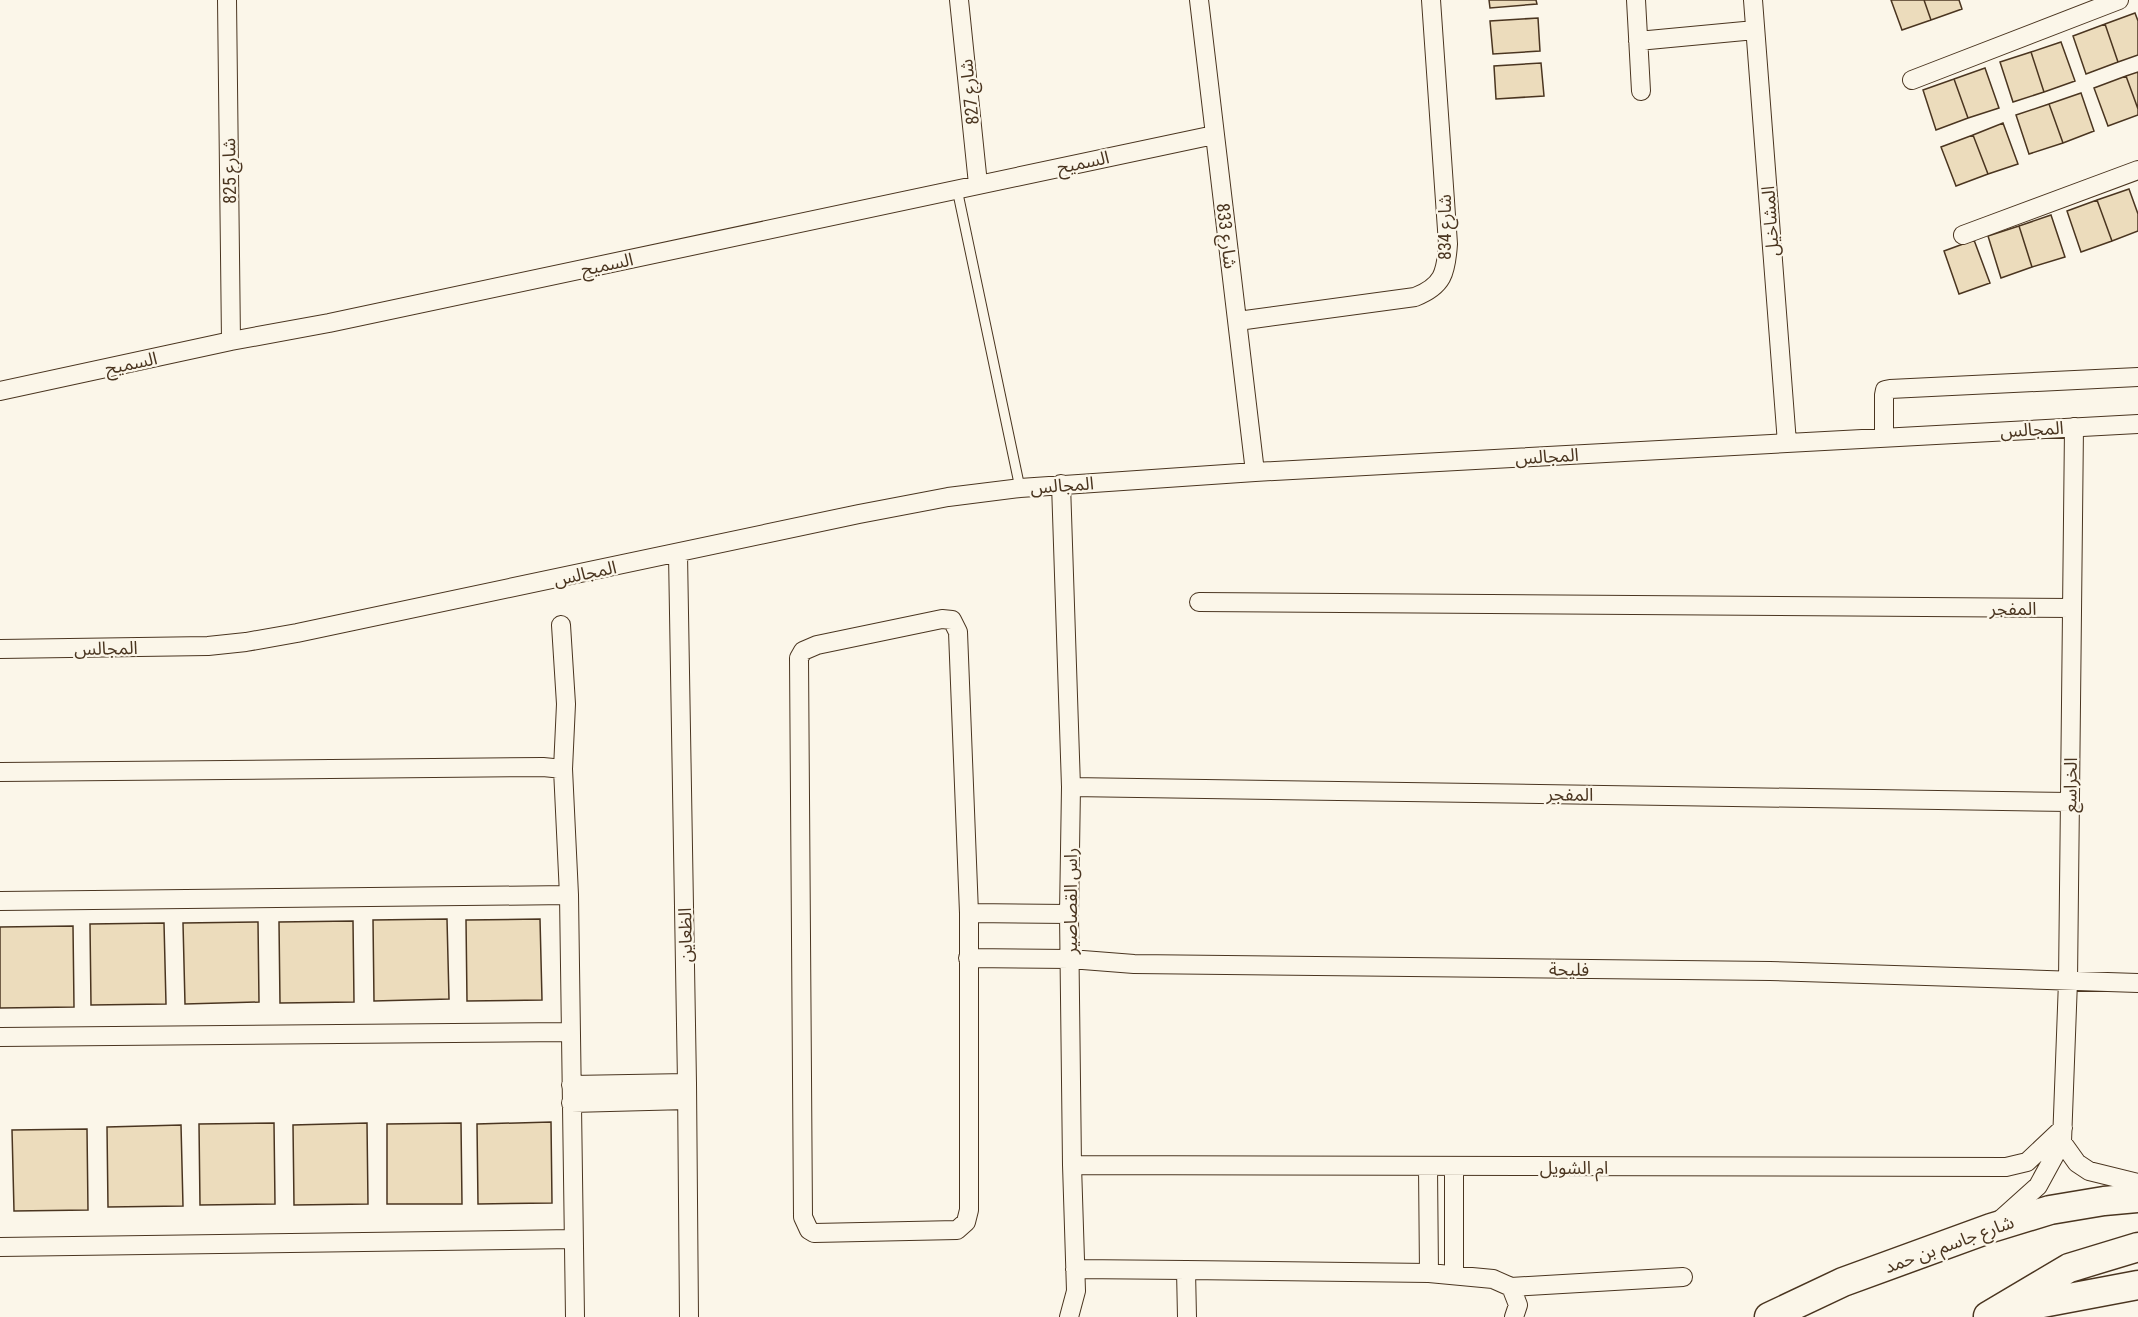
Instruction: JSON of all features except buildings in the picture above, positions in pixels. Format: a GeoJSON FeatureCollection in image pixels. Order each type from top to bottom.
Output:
{"type":"FeatureCollection","features":[{"type":"Feature","properties":{"kind":"main road","name":"شارع جاسم بن حمد"},"geometry":{"type":"LineString","coordinates":[[1769,1317],[1843,1282],[1991,1228],[2050,1210],[2138,1198]]}},
{"type":"Feature","properties":{"kind":"main road"},"geometry":{"type":"LineString","coordinates":[[1986,1316],[2069,1268],[2138,1247]]}},
{"type":"Feature","properties":{"kind":"main road"},"geometry":{"type":"LineString","coordinates":[[1986,1316],[2023,1306],[2138,1285]]}},
{"type":"Feature","properties":{"kind":"street","name":"شارع 825"},"geometry":{"type":"LineString","coordinates":[[227,0],[231,341]]}},
{"type":"Feature","properties":{"kind":"street","name":"شارع 827"},"geometry":{"type":"LineString","coordinates":[[959,0],[978,184]]}},
{"type":"Feature","properties":{"kind":"street","name":"شارع 833"},"geometry":{"type":"LineString","coordinates":[[1199,0],[1255,472]]}},
{"type":"Feature","properties":{"kind":"street","name":"شارع 834"},"geometry":{"type":"LineString","coordinates":[[1238,321],[1414,297],[1431,291],[1440,280],[1446,262],[1448,244],[1431,0]]}},
{"type":"Feature","properties":{"kind":"street"},"geometry":{"type":"LineString","coordinates":[[1636,0],[1641,91]]}},
{"type":"Feature","properties":{"kind":"street","name":"المشاخيل"},"geometry":{"type":"LineString","coordinates":[[1753,0],[1787,443]]}},
{"type":"Feature","properties":{"kind":"street"},"geometry":{"type":"LineString","coordinates":[[1912,80],[2119,0]]}},
{"type":"Feature","properties":{"kind":"street"},"geometry":{"type":"LineString","coordinates":[[1638,41],[1755,30]]}},
{"type":"Feature","properties":{"kind":"street","name":"السميح"},"geometry":{"type":"LineString","coordinates":[[0,391],[1214,135]]}},
{"type":"Feature","properties":{"kind":"street"},"geometry":{"type":"LineString","coordinates":[[1963,236],[2138,170]]}},
{"type":"Feature","properties":{"kind":"street"},"geometry":{"type":"LineString","coordinates":[[1884,438],[1885,390],[2138,377]]}},
{"type":"Feature","properties":{"kind":"street","name":"المجالس"},"geometry":{"type":"LineString","coordinates":[[0,649],[208,646],[246,642],[678,554],[859,514],[948,497],[1020,488],[1255,472],[2138,424]]}},
{"type":"Feature","properties":{"kind":"street","name":"الخراسع"},"geometry":{"type":"LineString","coordinates":[[1991,1228],[2038,1186],[2062,1135],[2067,981],[2074,427]]}},
{"type":"Feature","properties":{"kind":"street","name":"راس القصاصير"},"geometry":{"type":"LineString","coordinates":[[1061,484],[1071,787],[1069,914],[1076,1291],[1069,1317]]}},
{"type":"Feature","properties":{"kind":"street","name":"الظعاين"},"geometry":{"type":"LineString","coordinates":[[678,554],[689,1317]]}},
{"type":"Feature","properties":{"kind":"street","name":"المفجر"},"geometry":{"type":"LineString","coordinates":[[1199,603],[2072,608]]}},
{"type":"Feature","properties":{"kind":"street"},"geometry":{"type":"LineString","coordinates":[[942,619],[955,623],[958,632],[969,913],[968,958],[969,1210],[966,1222],[957,1230],[822,1233],[809,1230],[803,1217],[798,666],[799,658],[809,647],[942,619]]}},
{"type":"Feature","properties":{"kind":"street"},"geometry":{"type":"LineString","coordinates":[[561,625],[566,704],[563,769],[569,895],[575,1317]]}},
{"type":"Feature","properties":{"kind":"street"},"geometry":{"type":"LineString","coordinates":[[0,772],[543,767],[563,769]]}},
{"type":"Feature","properties":{"kind":"street","name":"المفجر"},"geometry":{"type":"LineString","coordinates":[[1071,787],[2070,802]]}},
{"type":"Feature","properties":{"kind":"street"},"geometry":{"type":"LineString","coordinates":[[0,901],[569,895]]}},
{"type":"Feature","properties":{"kind":"street"},"geometry":{"type":"LineString","coordinates":[[969,913],[1069,914]]}},
{"type":"Feature","properties":{"kind":"street","name":"فليحة"},"geometry":{"type":"LineString","coordinates":[[968,958],[1070,959],[1134,964],[1770,971],[2138,983]]}},
{"type":"Feature","properties":{"kind":"street"},"geometry":{"type":"LineString","coordinates":[[0,1038],[570,1032]]}},
{"type":"Feature","properties":{"kind":"street"},"geometry":{"type":"LineString","coordinates":[[571,1094],[687,1091]]}},
{"type":"Feature","properties":{"kind":"street"},"geometry":{"type":"LineString","coordinates":[[2062,1135],[2077,1163],[2089,1171],[2138,1183]]}},
{"type":"Feature","properties":{"kind":"street","name":"ام الشويل"},"geometry":{"type":"LineString","coordinates":[[1072,1165],[2006,1167],[2027,1162],[2062,1135]]}},
{"type":"Feature","properties":{"kind":"street"},"geometry":{"type":"LineString","coordinates":[[1428,1167],[1429,1273]]}},
{"type":"Feature","properties":{"kind":"street"},"geometry":{"type":"LineString","coordinates":[[1454,1167],[1454,1275]]}},
{"type":"Feature","properties":{"kind":"street"},"geometry":{"type":"LineString","coordinates":[[0,1247],[573,1239]]}},
{"type":"Feature","properties":{"kind":"street"},"geometry":{"type":"LineString","coordinates":[[1075,1269],[1429,1273],[1493,1279],[1511,1287],[1683,1277]]}},
{"type":"Feature","properties":{"kind":"street"},"geometry":{"type":"LineString","coordinates":[[1186,1270],[1187,1317]]}},
{"type":"Feature","properties":{"kind":"street"},"geometry":{"type":"LineString","coordinates":[[1511,1287],[1518,1305],[1514,1317]]}},
{"type":"Feature","properties":{"kind":"lane"},"geometry":{"type":"LineString","coordinates":[[957,189],[1020,488]]}}]}
